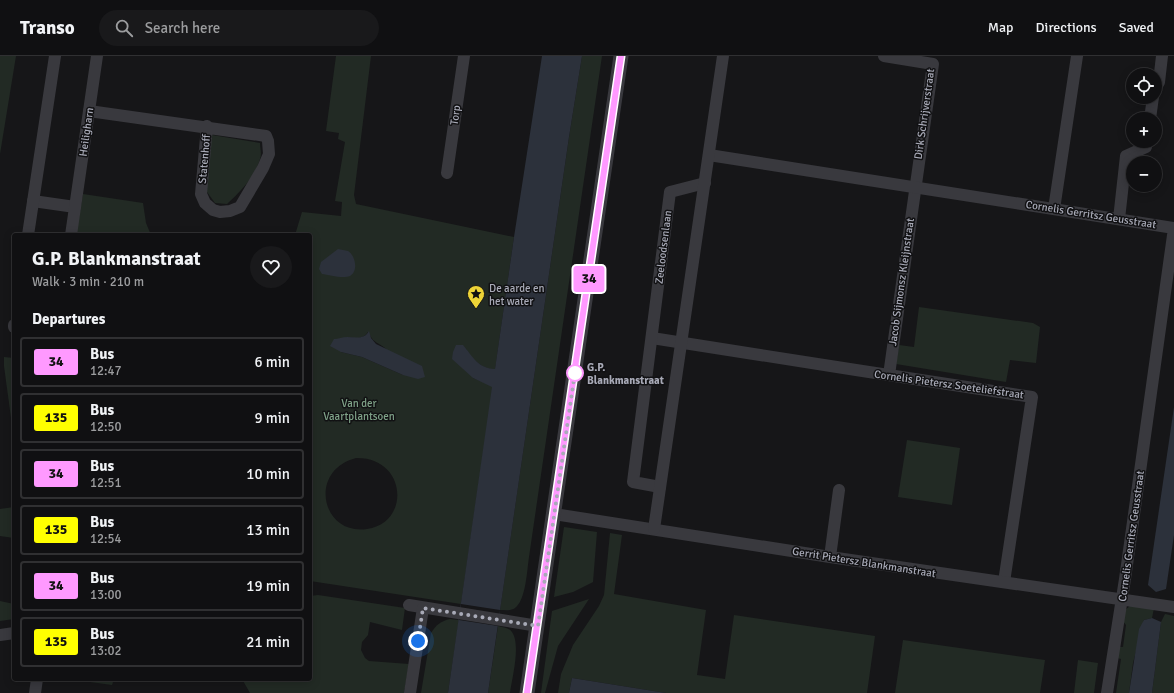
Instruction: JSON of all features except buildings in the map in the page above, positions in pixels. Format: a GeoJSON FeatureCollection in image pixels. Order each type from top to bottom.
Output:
{"type":"FeatureCollection","features":[{"type":"Feature","properties":{"kind":"street"},"geometry":{"type":"LineString","coordinates":[[28,233],[55,56]]}},
{"type":"Feature","properties":{"kind":"street","name":"Heiligharn"},"geometry":{"type":"LineString","coordinates":[[71,233],[97,56]]}},
{"type":"Feature","properties":{"kind":"street","name":"Torp"},"geometry":{"type":"LineString","coordinates":[[447,173],[464,56]]}},
{"type":"Feature","properties":{"kind":"street"},"geometry":{"type":"LineString","coordinates":[[527,693],[622,56]]}},
{"type":"Feature","properties":{"kind":"street"},"geometry":{"type":"LineString","coordinates":[[654,529],[723,56]]}},
{"type":"Feature","properties":{"kind":"street","name":"Dirk Schrijverstraat"},"geometry":{"type":"LineString","coordinates":[[884,56],[933,64],[914,188]]}},
{"type":"Feature","properties":{"kind":"street"},"geometry":{"type":"LineString","coordinates":[[1054,209],[1077,56]]}},
{"type":"Feature","properties":{"kind":"street"},"geometry":{"type":"LineString","coordinates":[[1161,68],[1162,56]]}},
{"type":"Feature","properties":{"kind":"street","name":"Statenhoff"},"geometry":{"type":"LineString","coordinates":[[89,111],[207,126],[266,136],[269,154],[264,168],[240,206],[230,211],[220,212],[213,210],[205,203],[201,194],[207,126]]}},
{"type":"Feature","properties":{"kind":"street"},"geometry":{"type":"LineString","coordinates":[[1119,218],[1126,156],[1146,148]]}},
{"type":"Feature","properties":{"kind":"street","name":"Cornelis Gerritsz Geusstraat"},"geometry":{"type":"LineString","coordinates":[[709,155],[914,188],[1119,218],[1174,228],[1122,600],[1107,693]]}},
{"type":"Feature","properties":{"kind":"street","name":"Zeeloodsenlaan"},"geometry":{"type":"LineString","coordinates":[[660,487],[633,482],[670,192],[705,183]]}},
{"type":"Feature","properties":{"kind":"street","name":"Jacob Sijmonsz Kleijnstraat"},"geometry":{"type":"LineString","coordinates":[[888,376],[914,188]]}},
{"type":"Feature","properties":{"kind":"street"},"geometry":{"type":"LineString","coordinates":[[33,201],[75,207]]}},
{"type":"Feature","properties":{"kind":"street"},"geometry":{"type":"LineString","coordinates":[[652,338],[681,342]]}},
{"type":"Feature","properties":{"kind":"street","name":"Cornelis Pietersz Soeteliefstraat"},"geometry":{"type":"LineString","coordinates":[[681,342],[888,376],[1032,397],[1004,582]]}},
{"type":"Feature","properties":{"kind":"street"},"geometry":{"type":"LineString","coordinates":[[830,557],[839,490]]}},
{"type":"Feature","properties":{"kind":"street","name":"Gerrit Pietersz Blankmanstraat"},"geometry":{"type":"LineString","coordinates":[[554,514],[830,557],[1174,607]]}},
{"type":"Feature","properties":{"kind":"street"},"geometry":{"type":"LineString","coordinates":[[409,605],[538,626]]}},
{"type":"Feature","properties":{"kind":"street"},"geometry":{"type":"LineString","coordinates":[[410,693],[423,608]]}},
{"type":"Feature","properties":{"kind":"street"},"geometry":{"type":"LineString","coordinates":[[0,635],[12,633]]}},
{"type":"Feature","properties":{"kind":"street"},"geometry":{"type":"LineString","coordinates":[[35,693],[37,681]]}},
{"type":"Feature","properties":{"kind":"green space"},"geometry":{"type":"Polygon","coordinates":[[[0,56],[16,56],[0,154],[0,56]]]}},
{"type":"Feature","properties":{"kind":"green space","name":"Van der Vaartplantsoen"},"geometry":{"type":"Polygon","coordinates":[[[336,56],[371,56],[354,195],[356,204],[514,237],[495,370],[478,363],[471,357],[466,349],[473,378],[493,386],[461,604],[312,581],[312,233],[296,233],[302,212],[341,216],[342,202],[335,201],[345,142],[338,139],[339,133],[326,131],[336,56]],[[368,332],[366,335],[361,337],[346,337],[341,352],[362,357],[403,375],[388,351],[374,341],[368,332]],[[356,458],[341,465],[331,476],[326,488],[326,501],[331,513],[339,523],[352,528],[367,529],[381,524],[391,515],[396,504],[397,491],[393,478],[385,468],[373,461],[356,458]]]}},
{"type":"Feature","properties":{"kind":"green space"},"geometry":{"type":"Polygon","coordinates":[[[582,56],[602,56],[527,577],[524,592],[519,604],[512,610],[500,610],[569,137],[582,56]]]}},
{"type":"Feature","properties":{"kind":"green space"},"geometry":{"type":"Polygon","coordinates":[[[212,135],[260,143],[261,157],[255,172],[242,189],[227,204],[215,203],[207,192],[205,177],[212,135]]]}},
{"type":"Feature","properties":{"kind":"green space"},"geometry":{"type":"Polygon","coordinates":[[[83,194],[143,203],[146,223],[150,233],[76,233],[83,194]]]}},
{"type":"Feature","properties":{"kind":"green space"},"geometry":{"type":"Polygon","coordinates":[[[919,307],[1033,323],[1040,327],[1036,363],[1010,360],[1006,382],[896,364],[899,345],[914,347],[919,307]]]}},
{"type":"Feature","properties":{"kind":"green space"},"geometry":{"type":"Polygon","coordinates":[[[4,357],[12,358],[12,425],[4,357]]]}},
{"type":"Feature","properties":{"kind":"green space"},"geometry":{"type":"Polygon","coordinates":[[[907,440],[960,448],[952,505],[898,497],[907,440]]]}},
{"type":"Feature","properties":{"kind":"green space"},"geometry":{"type":"Polygon","coordinates":[[[12,507],[12,538],[0,536],[0,509],[12,507]]]}},
{"type":"Feature","properties":{"kind":"green space"},"geometry":{"type":"Polygon","coordinates":[[[564,527],[597,532],[593,582],[573,592],[554,597],[564,527]]]}},
{"type":"Feature","properties":{"kind":"green space"},"geometry":{"type":"Polygon","coordinates":[[[610,533],[622,535],[614,594],[706,610],[697,675],[725,679],[734,615],[875,636],[867,693],[666,693],[572,678],[569,693],[558,693],[561,674],[573,645],[599,606],[604,595],[610,533]]]}},
{"type":"Feature","properties":{"kind":"green space"},"geometry":{"type":"Polygon","coordinates":[[[318,595],[405,608],[402,630],[370,622],[368,635],[362,642],[361,650],[365,658],[369,661],[409,664],[404,693],[250,693],[243,681],[312,681],[312,596],[318,595]]]}},
{"type":"Feature","properties":{"kind":"green space"},"geometry":{"type":"Polygon","coordinates":[[[589,599],[558,646],[545,693],[541,693],[552,611],[589,599]]]}},
{"type":"Feature","properties":{"kind":"green space"},"geometry":{"type":"Polygon","coordinates":[[[0,601],[12,604],[12,619],[0,621],[0,601]]]}},
{"type":"Feature","properties":{"kind":"green space"},"geometry":{"type":"Polygon","coordinates":[[[1130,606],[1154,608],[1152,618],[1144,620],[1133,663],[1129,693],[1116,693],[1121,659],[1117,658],[1119,647],[1123,647],[1126,625],[1122,620],[1124,611],[1130,606]]]}},
{"type":"Feature","properties":{"kind":"green space"},"geometry":{"type":"Polygon","coordinates":[[[1165,614],[1174,616],[1174,693],[1152,693],[1161,622],[1165,614]]]}},
{"type":"Feature","properties":{"kind":"green space"},"geometry":{"type":"Polygon","coordinates":[[[450,619],[459,620],[448,693],[421,693],[431,633],[439,624],[450,619]]]}},
{"type":"Feature","properties":{"kind":"green space"},"geometry":{"type":"Polygon","coordinates":[[[498,626],[506,628],[512,632],[515,638],[516,653],[510,693],[488,693],[498,626]]]}},
{"type":"Feature","properties":{"kind":"green space"},"geometry":{"type":"Polygon","coordinates":[[[903,640],[1045,660],[1040,693],[895,693],[903,640]]]}},
{"type":"Feature","properties":{"kind":"green space"},"geometry":{"type":"Polygon","coordinates":[[[1078,660],[1098,663],[1094,693],[1074,693],[1078,660]]]}},
{"type":"Feature","properties":{"kind":"green space"},"geometry":{"type":"Polygon","coordinates":[[[83,681],[113,681],[112,685],[83,681]]]}},
{"type":"Feature","properties":{"kind":"shaded area"},"geometry":{"type":"Polygon","coordinates":[[[542,56],[582,56],[488,693],[448,693],[492,387],[473,378],[452,359],[453,352],[456,345],[463,345],[473,358],[484,367],[495,369],[542,56]]]}},
{"type":"Feature","properties":{"kind":"shaded area"},"geometry":{"type":"Polygon","coordinates":[[[338,249],[348,251],[353,256],[355,267],[353,274],[344,277],[322,274],[319,269],[321,262],[338,249]]]}},
{"type":"Feature","properties":{"kind":"shaded area"},"geometry":{"type":"Polygon","coordinates":[[[369,331],[371,338],[376,344],[422,366],[425,377],[418,379],[403,375],[362,357],[341,352],[330,346],[334,339],[345,337],[362,337],[369,331]]]}},
{"type":"Feature","properties":{"kind":"shaded area"},"geometry":{"type":"Polygon","coordinates":[[[1174,407],[1174,535],[1166,589],[1156,592],[1148,585],[1174,407]]]}},
{"type":"Feature","properties":{"kind":"shaded area"},"geometry":{"type":"Polygon","coordinates":[[[1152,618],[1161,622],[1152,693],[1129,693],[1139,629],[1144,620],[1152,618]]]}},
{"type":"Feature","properties":{"kind":"shaded area"},"geometry":{"type":"Polygon","coordinates":[[[572,678],[666,693],[569,693],[572,678]]]}},
{"type":"Feature","properties":{"kind":"pier"},"geometry":{"type":"Polygon","coordinates":[[[461,604],[500,610],[498,626],[459,620],[461,604]]]}},
{"type":"Feature","properties":{"kind":"bus line","name":"34"},"geometry":{"type":"LineString","coordinates":[[527,693],[540,615],[621,56]]}},
{"type":"Feature","properties":{"kind":"place","name":"De aarde en het water"},"geometry":{"type":"Point","coordinates":[476,309]}},
{"type":"Feature","properties":{"kind":"place","name":"G.P. Blankmanstraat"},"geometry":{"type":"Point","coordinates":[575,373]}},
{"type":"Feature","properties":{"kind":"route"},"geometry":{"type":"LineString","coordinates":[[418,641],[423,608],[538,626],[575,373]]}}]}
